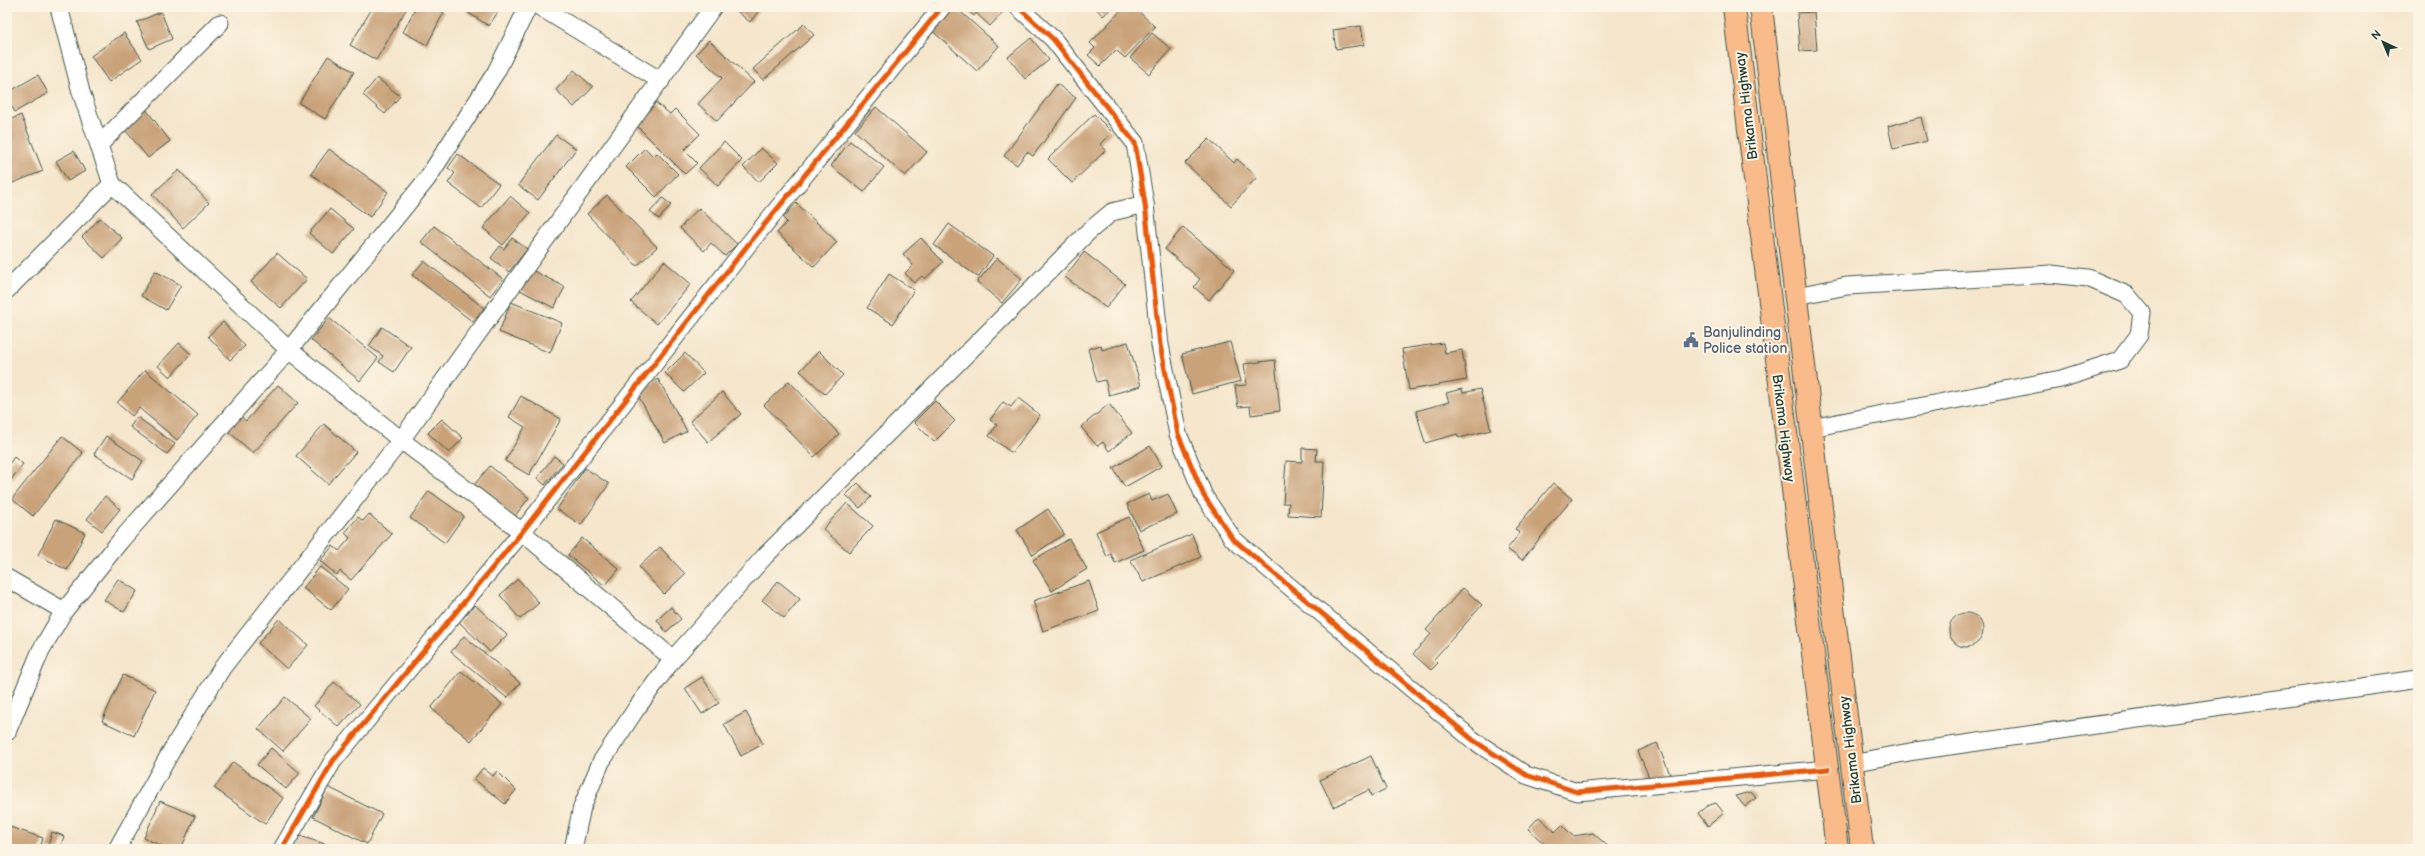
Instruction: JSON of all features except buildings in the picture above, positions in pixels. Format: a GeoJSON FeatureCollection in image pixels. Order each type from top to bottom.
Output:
{"type":"FeatureCollection","features":[{"type":"Feature","properties":{"kind":"highway","name":"Brikama Highway"},"geometry":{"type":"LineString","coordinates":[[1734,7],[1837,849]]}},
{"type":"Feature","properties":{"kind":"highway","name":"Brikama Highway"},"geometry":{"type":"LineString","coordinates":[[1761,7],[1862,849]]}},
{"type":"Feature","properties":{"kind":"highway"},"geometry":{"type":"LineString","coordinates":[[1752,157],[1779,152]]}},
{"type":"Feature","properties":{"kind":"highway"},"geometry":{"type":"LineString","coordinates":[[1801,561],[1827,558]]}},
{"type":"Feature","properties":{"kind":"street"},"geometry":{"type":"LineString","coordinates":[[59,7],[81,92],[112,184],[289,350],[401,440],[522,532],[673,659]]}},
{"type":"Feature","properties":{"kind":"street"},"geometry":{"type":"LineString","coordinates":[[7,732],[41,650],[64,611],[121,540],[289,350],[427,179],[496,72],[528,7]]}},
{"type":"Feature","properties":{"kind":"street"},"geometry":{"type":"LineString","coordinates":[[540,7],[661,80]]}},
{"type":"Feature","properties":{"kind":"street"},"geometry":{"type":"LineString","coordinates":[[117,849],[173,748],[222,668],[401,440],[713,7]]}},
{"type":"Feature","properties":{"kind":"street"},"geometry":{"type":"LineString","coordinates":[[282,849],[333,761],[522,532],[747,246],[942,7]]}},
{"type":"Feature","properties":{"kind":"street"},"geometry":{"type":"LineString","coordinates":[[1018,7],[1053,39],[1135,143],[1145,204],[1160,345],[1178,434],[1204,496],[1233,539],[1473,740],[1526,774],[1577,792],[1828,769]]}},
{"type":"Feature","properties":{"kind":"street"},"geometry":{"type":"LineString","coordinates":[[99,145],[220,23]]}},
{"type":"Feature","properties":{"kind":"street"},"geometry":{"type":"LineString","coordinates":[[10,281],[112,184]]}},
{"type":"Feature","properties":{"kind":"street"},"geometry":{"type":"LineString","coordinates":[[573,849],[582,807],[601,762],[636,709],[673,659],[766,556],[1088,232],[1112,212],[1145,204]]}},
{"type":"Feature","properties":{"kind":"street"},"geometry":{"type":"LineString","coordinates":[[1796,296],[1847,286],[2051,274],[2088,278],[2127,295],[2142,313],[2139,335],[2120,360],[2061,379],[1812,428]]}},
{"type":"Feature","properties":{"kind":"street"},"geometry":{"type":"LineString","coordinates":[[7,578],[64,611]]}},
{"type":"Feature","properties":{"kind":"street"},"geometry":{"type":"LineString","coordinates":[[1851,763],[1915,751],[2418,679]]}},
{"type":"Feature","properties":{"kind":"cycle path"},"geometry":{"type":"LineString","coordinates":[[282,849],[333,761],[522,532],[747,246],[942,7]]}},
{"type":"Feature","properties":{"kind":"cycle path"},"geometry":{"type":"LineString","coordinates":[[1018,7],[1053,39],[1135,143],[1145,204],[1160,345],[1178,434],[1204,496],[1233,539],[1473,740],[1526,775],[1577,792],[1828,769]]}},
{"type":"Feature","properties":{"kind":"place","name":"Banjulinding Police station"},"geometry":{"type":"Point","coordinates":[1691,340]}}]}
